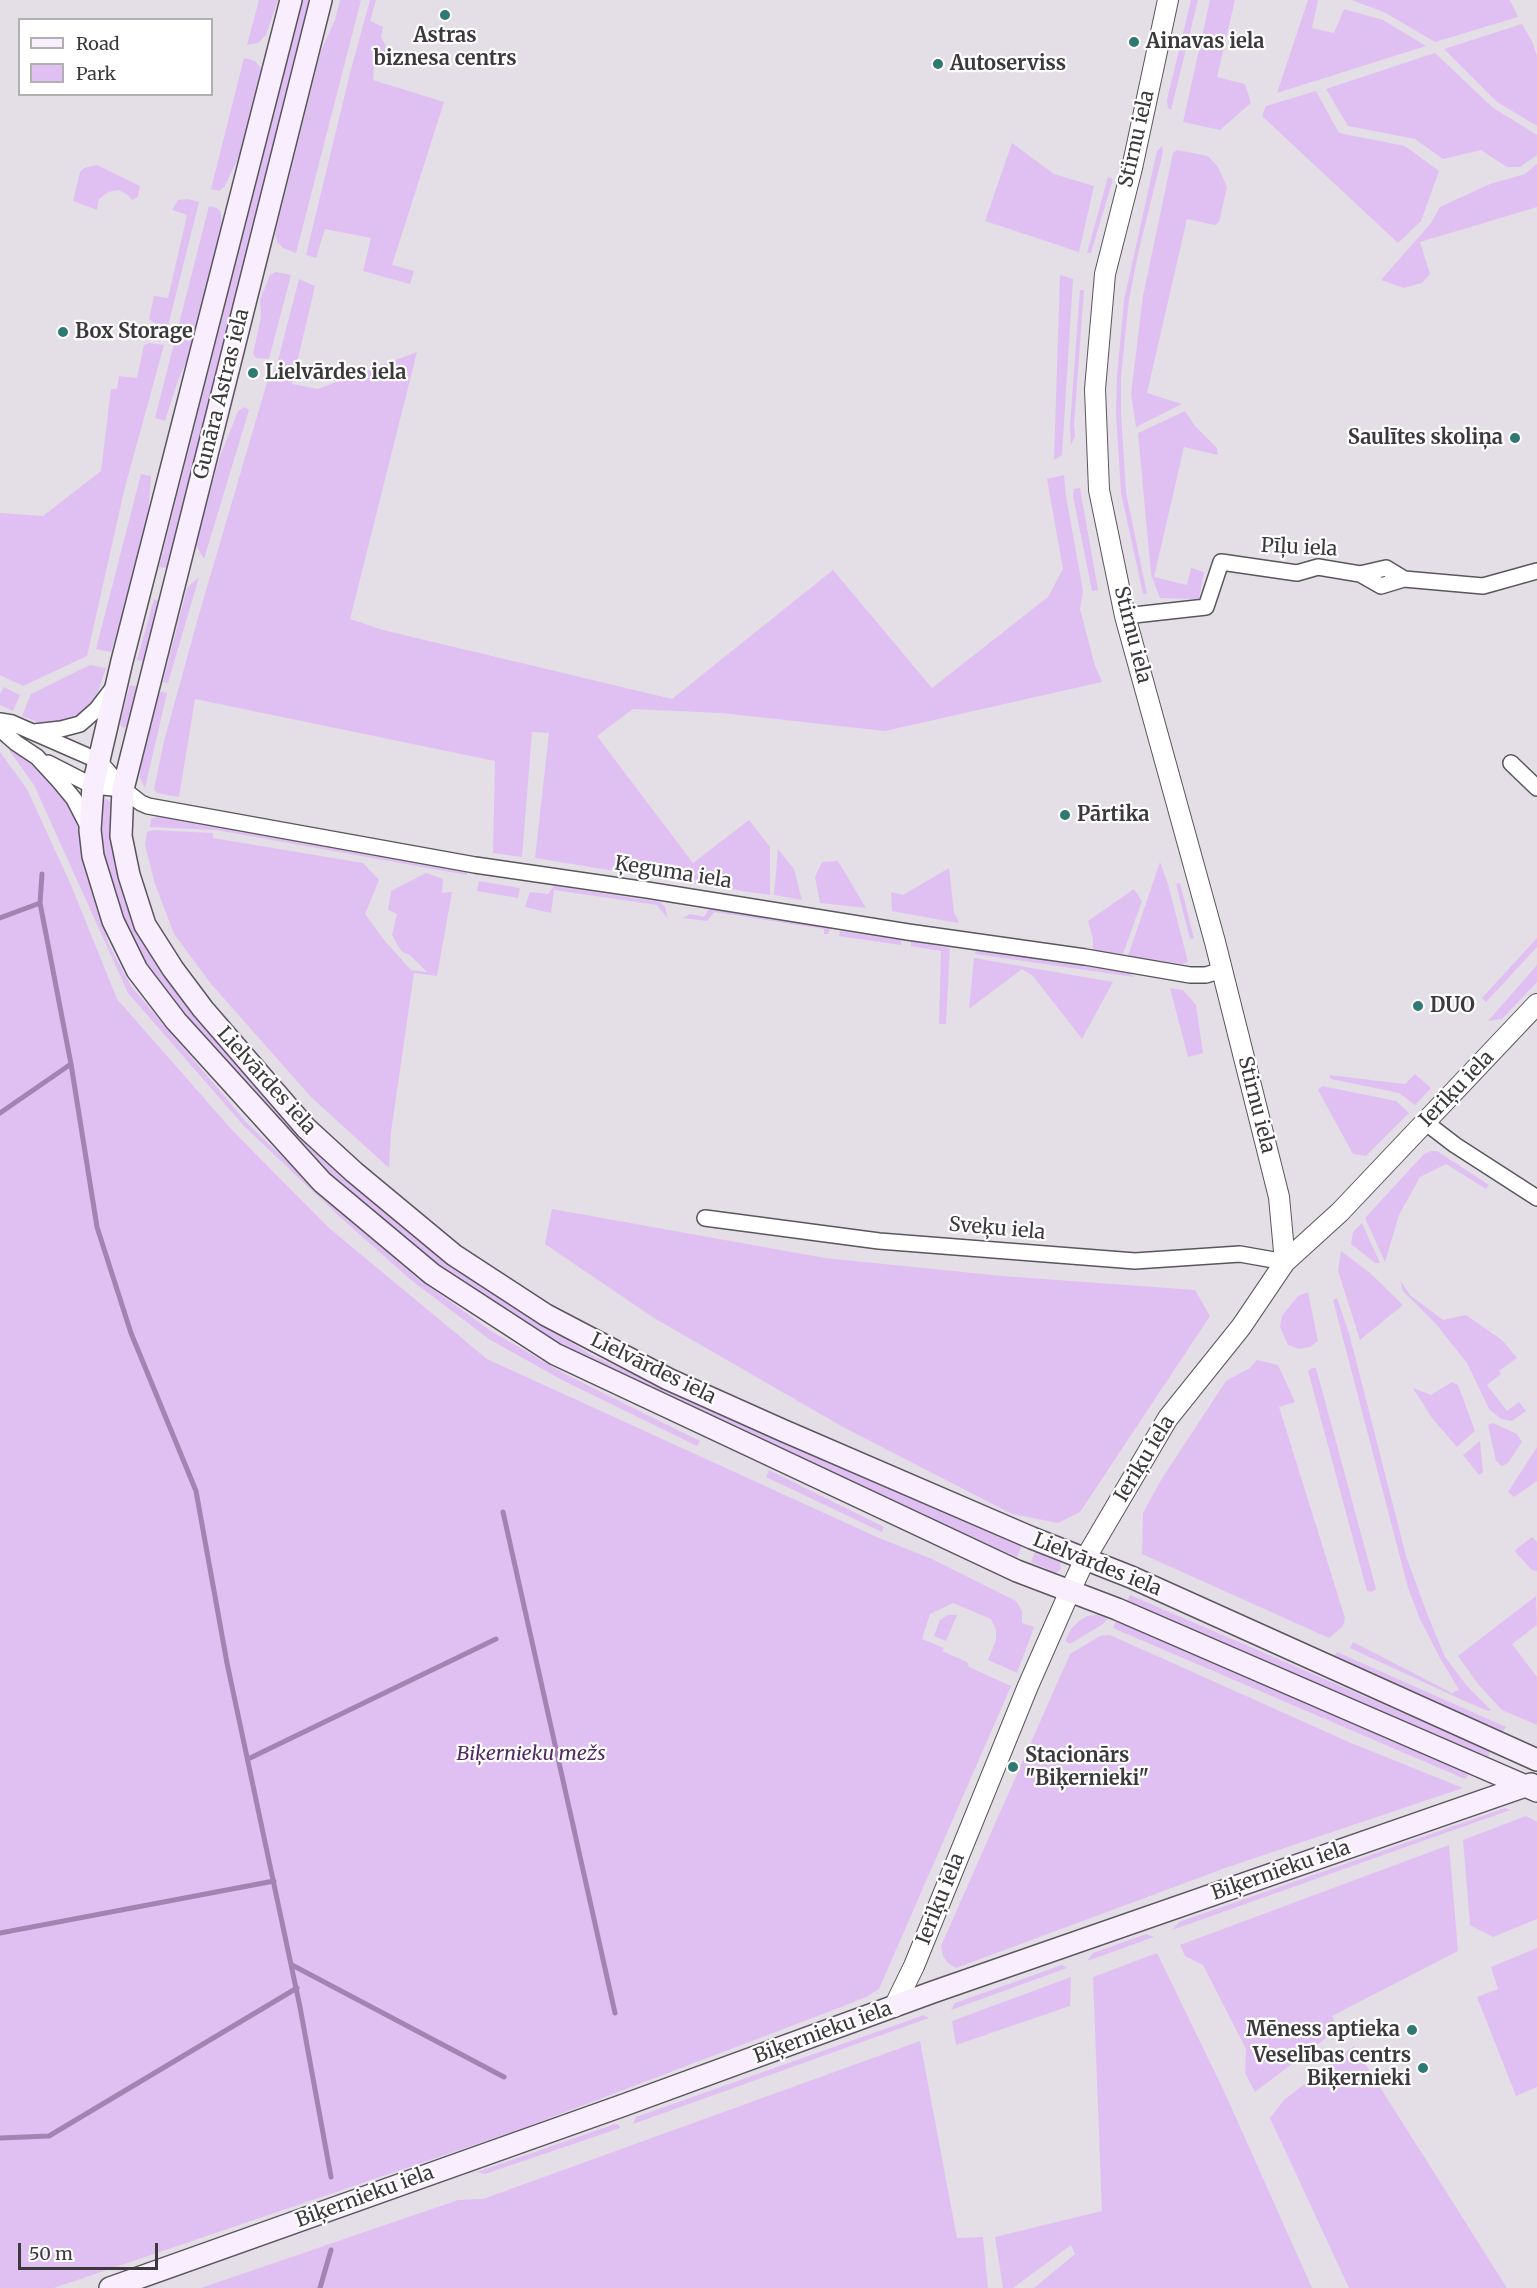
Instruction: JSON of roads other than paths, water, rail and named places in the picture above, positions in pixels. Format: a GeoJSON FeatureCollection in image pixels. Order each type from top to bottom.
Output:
{"type":"FeatureCollection","features":[{"type":"Feature","properties":{"kind":"main road","name":"Gunāra Astras iela"},"geometry":{"type":"LineString","coordinates":[[93,786],[117,683],[291,0]]}},
{"type":"Feature","properties":{"kind":"main road","name":"Gunāra Astras iela"},"geometry":{"type":"LineString","coordinates":[[123,789],[321,0]]}},
{"type":"Feature","properties":{"kind":"main road"},"geometry":{"type":"LineString","coordinates":[[143,580],[173,588]]}},
{"type":"Feature","properties":{"kind":"main road","name":"Lielvārdes iela"},"geometry":{"type":"LineString","coordinates":[[93,786],[90,830],[93,856],[113,921],[137,970],[176,1021],[322,1182],[432,1274],[555,1354],[1017,1571],[1118,1609],[1533,1786]]}},
{"type":"Feature","properties":{"kind":"main road","name":"Lielvārdes iela"},"geometry":{"type":"LineString","coordinates":[[123,789],[121,836],[129,875],[145,925],[173,969],[203,1009],[306,1128],[354,1172],[454,1255],[546,1315],[669,1379],[782,1430],[1131,1577],[1537,1760]]}},
{"type":"Feature","properties":{"kind":"main road","name":"Biķernieku iela"},"geometry":{"type":"LineString","coordinates":[[110,2288],[894,2007],[1533,1786]]}},
{"type":"Feature","properties":{"kind":"street","name":"Stirnu iela"},"geometry":{"type":"LineString","coordinates":[[1168,0],[1105,274],[1095,389],[1099,490],[1125,616],[1222,970],[1279,1197],[1285,1262]]}},
{"type":"Feature","properties":{"kind":"street","name":"Pīļu iela"},"geometry":{"type":"LineString","coordinates":[[1125,616],[1206,607],[1221,562],[1297,573],[1318,567],[1360,574],[1386,568],[1404,579],[1483,586],[1537,571]]}},
{"type":"Feature","properties":{"kind":"street","name":"Gunāra Astras iela"},"geometry":{"type":"LineString","coordinates":[[31,732],[61,729],[80,724],[98,709],[117,683]]}},
{"type":"Feature","properties":{"kind":"street"},"geometry":{"type":"LineString","coordinates":[[0,721],[12,723],[99,761],[123,789]]}},
{"type":"Feature","properties":{"kind":"street","name":"Lielvārdes iela"},"geometry":{"type":"LineString","coordinates":[[0,729],[37,757],[74,799],[90,830]]}},
{"type":"Feature","properties":{"kind":"street"},"geometry":{"type":"LineString","coordinates":[[37,757],[93,786],[123,789]]}},
{"type":"Feature","properties":{"kind":"street"},"geometry":{"type":"LineString","coordinates":[[1511,763],[1537,788]]}},
{"type":"Feature","properties":{"kind":"street","name":"Ķeguma iela"},"geometry":{"type":"LineString","coordinates":[[123,789],[148,806],[475,865],[1190,975],[1206,975],[1222,970]]}},
{"type":"Feature","properties":{"kind":"street","name":"Ieriķu iela"},"geometry":{"type":"LineString","coordinates":[[894,2007],[914,1966],[1028,1686],[1070,1591],[1085,1559],[1168,1418],[1241,1327],[1285,1262],[1340,1212],[1537,1004]]}},
{"type":"Feature","properties":{"kind":"street"},"geometry":{"type":"LineString","coordinates":[[1425,1122],[1455,1145],[1537,1198]]}},
{"type":"Feature","properties":{"kind":"street","name":"Sveķu iela"},"geometry":{"type":"LineString","coordinates":[[705,1218],[879,1241],[1135,1261],[1240,1254],[1285,1262]]}},
{"type":"Feature","properties":{"kind":"waterway"},"geometry":{"type":"LineString","coordinates":[[42,874],[40,903],[71,1064],[97,1227],[131,1333],[196,1491],[227,1663],[300,2007],[331,2177]]}},
{"type":"Feature","properties":{"kind":"waterway"},"geometry":{"type":"LineString","coordinates":[[0,918],[40,903]]}},
{"type":"Feature","properties":{"kind":"waterway"},"geometry":{"type":"LineString","coordinates":[[0,1113],[71,1064]]}},
{"type":"Feature","properties":{"kind":"waterway"},"geometry":{"type":"LineString","coordinates":[[503,1512],[615,2013]]}},
{"type":"Feature","properties":{"kind":"waterway"},"geometry":{"type":"LineString","coordinates":[[248,1759],[496,1639]]}},
{"type":"Feature","properties":{"kind":"waterway"},"geometry":{"type":"LineString","coordinates":[[0,1933],[274,1881]]}},
{"type":"Feature","properties":{"kind":"waterway"},"geometry":{"type":"LineString","coordinates":[[292,1965],[504,2077]]}},
{"type":"Feature","properties":{"kind":"waterway"},"geometry":{"type":"LineString","coordinates":[[0,2138],[49,2136],[297,1988]]}},
{"type":"Feature","properties":{"kind":"waterway"},"geometry":{"type":"LineString","coordinates":[[320,2288],[331,2250]]}},
{"type":"Feature","properties":{"kind":"place","name":"Astras biznesa centrs"},"geometry":{"type":"Point","coordinates":[445,15]}},
{"type":"Feature","properties":{"kind":"place","name":"Ainavas iela"},"geometry":{"type":"Point","coordinates":[1134,42]}},
{"type":"Feature","properties":{"kind":"place","name":"Autoserviss"},"geometry":{"type":"Point","coordinates":[938,64]}},
{"type":"Feature","properties":{"kind":"place","name":"Box Storage"},"geometry":{"type":"Point","coordinates":[63,332]}},
{"type":"Feature","properties":{"kind":"place","name":"Lielvārdes iela"},"geometry":{"type":"Point","coordinates":[253,373]}},
{"type":"Feature","properties":{"kind":"place","name":"Saulītes skoliņa"},"geometry":{"type":"Point","coordinates":[1515,438]}},
{"type":"Feature","properties":{"kind":"place","name":"Pārtika"},"geometry":{"type":"Point","coordinates":[1065,815]}},
{"type":"Feature","properties":{"kind":"place","name":"DUO"},"geometry":{"type":"Point","coordinates":[1418,1006]}},
{"type":"Feature","properties":{"kind":"place","name":"Stacionārs \"Biķernieki\""},"geometry":{"type":"Point","coordinates":[1013,1767]}},
{"type":"Feature","properties":{"kind":"place","name":"Mēness aptieka"},"geometry":{"type":"Point","coordinates":[1412,2030]}},
{"type":"Feature","properties":{"kind":"place","name":"Veselības centrs Biķernieki"},"geometry":{"type":"Point","coordinates":[1423,2068]}},
{"type":"Feature","properties":{"kind":"park label","name":"Biķernieku mežs"},"geometry":{"type":"Point","coordinates":[531,1754]}}]}
